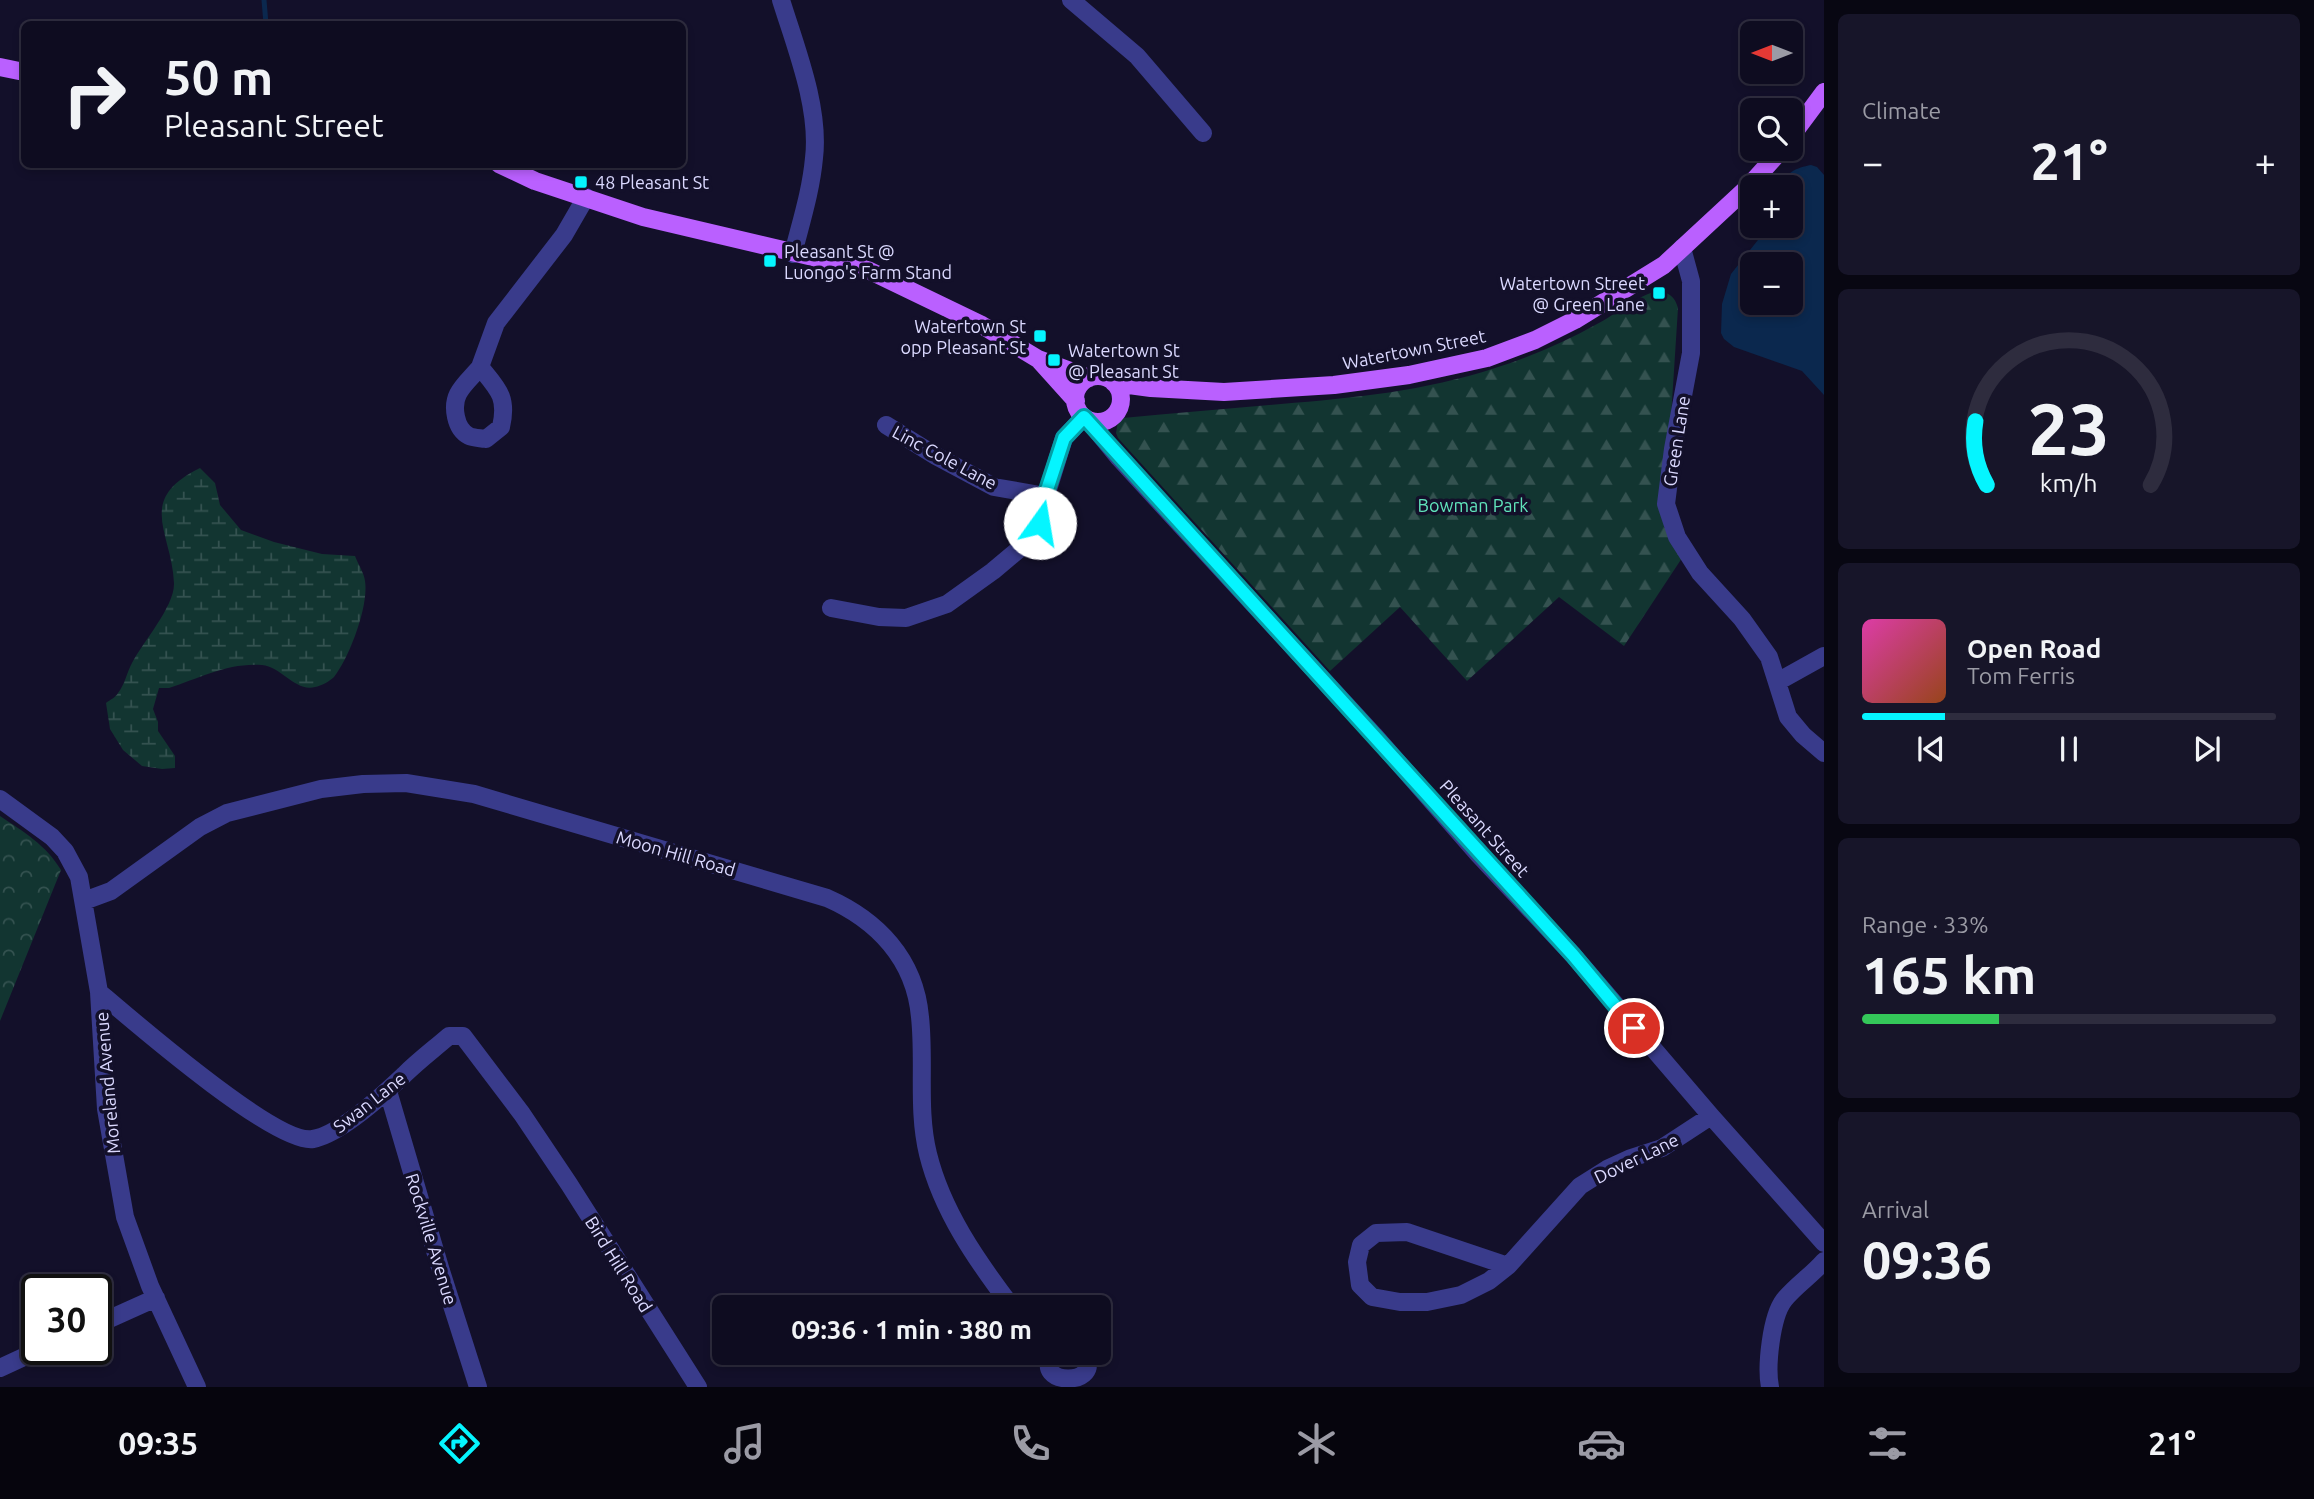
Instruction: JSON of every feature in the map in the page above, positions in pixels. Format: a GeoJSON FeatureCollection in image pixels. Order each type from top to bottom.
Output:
{"type":"FeatureCollection","features":[{"type":"Feature","properties":{"kind":"main road"},"geometry":{"type":"LineString","coordinates":[[0,68],[21,72]]}},
{"type":"Feature","properties":{"kind":"main road"},"geometry":{"type":"LineString","coordinates":[[1803,120],[1824,92]]}},
{"type":"Feature","properties":{"kind":"main road","name":"Watertown Street"},"geometry":{"type":"LineString","coordinates":[[1115,383],[1224,392],[1334,385],[1409,375],[1487,358],[1535,340],[1574,320],[1664,265],[1747,188],[1771,161]]}},
{"type":"Feature","properties":{"kind":"main road","name":"Pleasant Street"},"geometry":{"type":"LineString","coordinates":[[507,168],[535,181],[643,217],[868,270],[980,324],[1038,359],[1089,378]]}},
{"type":"Feature","properties":{"kind":"main road","name":"Pleasant Street"},"geometry":{"type":"LineString","coordinates":[[1038,359],[1088,415]]}},
{"type":"Feature","properties":{"kind":"main road"},"geometry":{"type":"LineString","coordinates":[[1121,404],[1115,383],[1102,377],[1089,378],[1079,387],[1088,415],[1115,415],[1121,404],[1151,388]]}},
{"type":"Feature","properties":{"kind":"street"},"geometry":{"type":"LineString","coordinates":[[781,0],[805,76],[814,126],[815,157],[793,254]]}},
{"type":"Feature","properties":{"kind":"street"},"geometry":{"type":"LineString","coordinates":[[1071,0],[1137,56],[1203,132]]}},
{"type":"Feature","properties":{"kind":"street"},"geometry":{"type":"LineString","coordinates":[[480,367],[496,323],[564,234],[586,197]]}},
{"type":"Feature","properties":{"kind":"street","name":"Green Lane"},"geometry":{"type":"LineString","coordinates":[[1682,248],[1691,281],[1691,354],[1666,504],[1677,537],[1700,573],[1742,619],[1769,657],[1788,717],[1824,753]]}},
{"type":"Feature","properties":{"kind":"street"},"geometry":{"type":"LineString","coordinates":[[831,608],[879,617],[906,618],[947,604],[993,571],[1030,540],[1040,523],[1045,496],[1064,438],[1088,415]]}},
{"type":"Feature","properties":{"kind":"street","name":"Pleasant Street"},"geometry":{"type":"LineString","coordinates":[[1088,415],[1110,446],[1573,955],[1824,1243]]}},
{"type":"Feature","properties":{"kind":"street","name":"Linc Cole Lane"},"geometry":{"type":"LineString","coordinates":[[886,425],[994,487],[1045,496]]}},
{"type":"Feature","properties":{"kind":"street"},"geometry":{"type":"LineString","coordinates":[[1777,682],[1824,656]]}},
{"type":"Feature","properties":{"kind":"street","name":"Moon Hill Road"},"geometry":{"type":"LineString","coordinates":[[84,901],[111,891],[200,827],[227,813],[321,789],[406,783],[474,794],[827,898],[866,918],[880,931],[892,945],[911,978],[920,1014],[921,1108],[936,1181],[963,1238],[1003,1295]]}},
{"type":"Feature","properties":{"kind":"street","name":"Moreland Avenue"},"geometry":{"type":"LineString","coordinates":[[0,799],[52,837],[65,851],[79,877],[99,992],[106,1109],[125,1217],[156,1298],[197,1387]]}},
{"type":"Feature","properties":{"kind":"street","name":"Swan Lane"},"geometry":{"type":"LineString","coordinates":[[99,992],[180,1060],[268,1123],[292,1136],[312,1140],[332,1132],[388,1091],[449,1036],[463,1036],[540,1141]]}},
{"type":"Feature","properties":{"kind":"street","name":"Rockville Avenue"},"geometry":{"type":"LineString","coordinates":[[388,1091],[440,1271],[478,1387]]}},
{"type":"Feature","properties":{"kind":"street","name":"Dover Lane"},"geometry":{"type":"LineString","coordinates":[[1508,1266],[1407,1232],[1376,1233],[1361,1245],[1357,1262],[1360,1285],[1372,1297],[1400,1303],[1427,1303],[1461,1295],[1489,1281],[1508,1266],[1580,1186],[1606,1168],[1662,1148],[1711,1116]]}},
{"type":"Feature","properties":{"kind":"street","name":"Bird Hill Road"},"geometry":{"type":"LineString","coordinates":[[540,1141],[698,1387]]}},
{"type":"Feature","properties":{"kind":"street"},"geometry":{"type":"LineString","coordinates":[[1770,1387],[1768,1375],[1771,1336],[1782,1302],[1824,1261]]}},
{"type":"Feature","properties":{"kind":"street"},"geometry":{"type":"LineString","coordinates":[[112,1318],[156,1298]]}},
{"type":"Feature","properties":{"kind":"street"},"geometry":{"type":"LineString","coordinates":[[0,1368],[21,1358]]}},
{"type":"Feature","properties":{"kind":"street"},"geometry":{"type":"LineString","coordinates":[[1050,1365],[1052,1375],[1061,1384],[1068,1385],[1084,1377],[1088,1365]]}},
{"type":"Feature","properties":{"kind":"green space","name":"Bowman Park"},"geometry":{"type":"Polygon","coordinates":[[[1657,291],[1671,296],[1678,308],[1664,526],[1682,558],[1624,646],[1559,597],[1467,681],[1400,607],[1330,671],[1116,433],[1118,421],[1123,418],[1362,396],[1469,376],[1560,343],[1657,291]]]}},
{"type":"Feature","properties":{"kind":"green space"},"geometry":{"type":"Polygon","coordinates":[[[200,468],[215,483],[220,505],[241,530],[274,542],[322,554],[355,556],[365,581],[364,604],[346,657],[334,677],[320,686],[301,686],[269,667],[250,665],[215,672],[169,688],[159,688],[153,709],[158,731],[175,756],[175,768],[142,766],[123,750],[110,729],[106,703],[116,696],[132,663],[158,624],[173,592],[172,565],[162,518],[163,505],[168,492],[180,480],[200,468]]]}},
{"type":"Feature","properties":{"kind":"green space"},"geometry":{"type":"Polygon","coordinates":[[[0,816],[41,846],[61,870],[0,1021],[0,816]]]}},
{"type":"Feature","properties":{"kind":"water"},"geometry":{"type":"Polygon","coordinates":[[[1811,165],[1824,175],[1824,395],[1802,371],[1734,347],[1721,333],[1722,304],[1731,274],[1740,263],[1740,315],[1803,315],[1803,252],[1748,252],[1760,238],[1803,238],[1803,175],[1788,175],[1796,169],[1811,165]]]}},
{"type":"Feature","properties":{"kind":"waterway"},"geometry":{"type":"LineString","coordinates":[[264,0],[266,21]]}},
{"type":"Feature","properties":{"kind":"place","name":"48 Pleasant St"},"geometry":{"type":"Point","coordinates":[581,182]}},
{"type":"Feature","properties":{"kind":"place","name":"Pleasant St @ Luongo's Farm Stand"},"geometry":{"type":"Point","coordinates":[770,261]}},
{"type":"Feature","properties":{"kind":"place","name":"Watertown Street @ Green Lane"},"geometry":{"type":"Point","coordinates":[1659,293]}},
{"type":"Feature","properties":{"kind":"place","name":"Watertown St opp Pleasant St"},"geometry":{"type":"Point","coordinates":[1040,336]}},
{"type":"Feature","properties":{"kind":"place","name":"Watertown St @ Pleasant St"},"geometry":{"type":"Point","coordinates":[1054,360]}},
{"type":"Feature","properties":{"kind":"route"},"geometry":{"type":"LineString","coordinates":[[1040,523],[1045,496],[1064,438],[1084,417],[1237,588],[1374,735],[1478,854],[1573,955],[1634,1028]]}}]}
